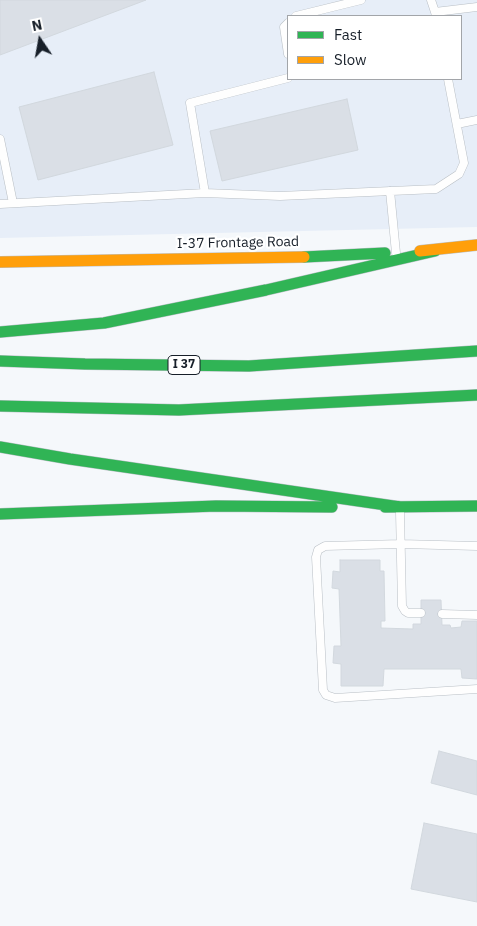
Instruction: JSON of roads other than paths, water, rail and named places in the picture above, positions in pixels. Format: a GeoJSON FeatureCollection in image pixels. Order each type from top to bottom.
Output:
{"type":"FeatureCollection","features":[{"type":"Feature","properties":{"kind":"main road","name":"I-37 Frontage Road"},"geometry":{"type":"LineString","coordinates":[[0,262],[326,256],[435,251],[477,245]]}},
{"type":"Feature","properties":{"kind":"main road"},"geometry":{"type":"LineString","coordinates":[[0,332],[104,323],[266,290],[435,251]]}},
{"type":"Feature","properties":{"kind":"main road","name":"I 37"},"geometry":{"type":"LineString","coordinates":[[0,361],[249,366],[477,351]]}},
{"type":"Feature","properties":{"kind":"main road"},"geometry":{"type":"LineString","coordinates":[[0,406],[179,410],[477,395]]}},
{"type":"Feature","properties":{"kind":"main road"},"geometry":{"type":"LineString","coordinates":[[0,447],[400,507]]}},
{"type":"Feature","properties":{"kind":"main road"},"geometry":{"type":"LineString","coordinates":[[0,514],[216,506],[477,506]]}},
{"type":"Feature","properties":{"kind":"lane"},"geometry":{"type":"LineString","coordinates":[[297,15],[361,0]]}},
{"type":"Feature","properties":{"kind":"lane"},"geometry":{"type":"LineString","coordinates":[[432,0],[435,14],[477,7]]}},
{"type":"Feature","properties":{"kind":"lane"},"geometry":{"type":"LineString","coordinates":[[287,24],[284,27],[287,47]]}},
{"type":"Feature","properties":{"kind":"lane"},"geometry":{"type":"LineString","coordinates":[[205,193],[190,103],[287,78]]}},
{"type":"Feature","properties":{"kind":"lane"},"geometry":{"type":"LineString","coordinates":[[0,204],[205,193],[280,196],[436,190],[459,174],[464,163],[448,80]]}},
{"type":"Feature","properties":{"kind":"lane"},"geometry":{"type":"LineString","coordinates":[[457,124],[477,120]]}},
{"type":"Feature","properties":{"kind":"lane"},"geometry":{"type":"LineString","coordinates":[[0,139],[13,202]]}},
{"type":"Feature","properties":{"kind":"lane"},"geometry":{"type":"LineString","coordinates":[[390,191],[396,253]]}},
{"type":"Feature","properties":{"kind":"lane"},"geometry":{"type":"LineString","coordinates":[[400,507],[402,606],[404,611],[408,613],[421,613]]}},
{"type":"Feature","properties":{"kind":"lane"},"geometry":{"type":"LineString","coordinates":[[477,546],[401,544],[325,546],[318,550],[316,557],[323,690],[326,695],[334,698],[477,690]]}},
{"type":"Feature","properties":{"kind":"lane"},"geometry":{"type":"LineString","coordinates":[[442,614],[477,614]]}}]}
